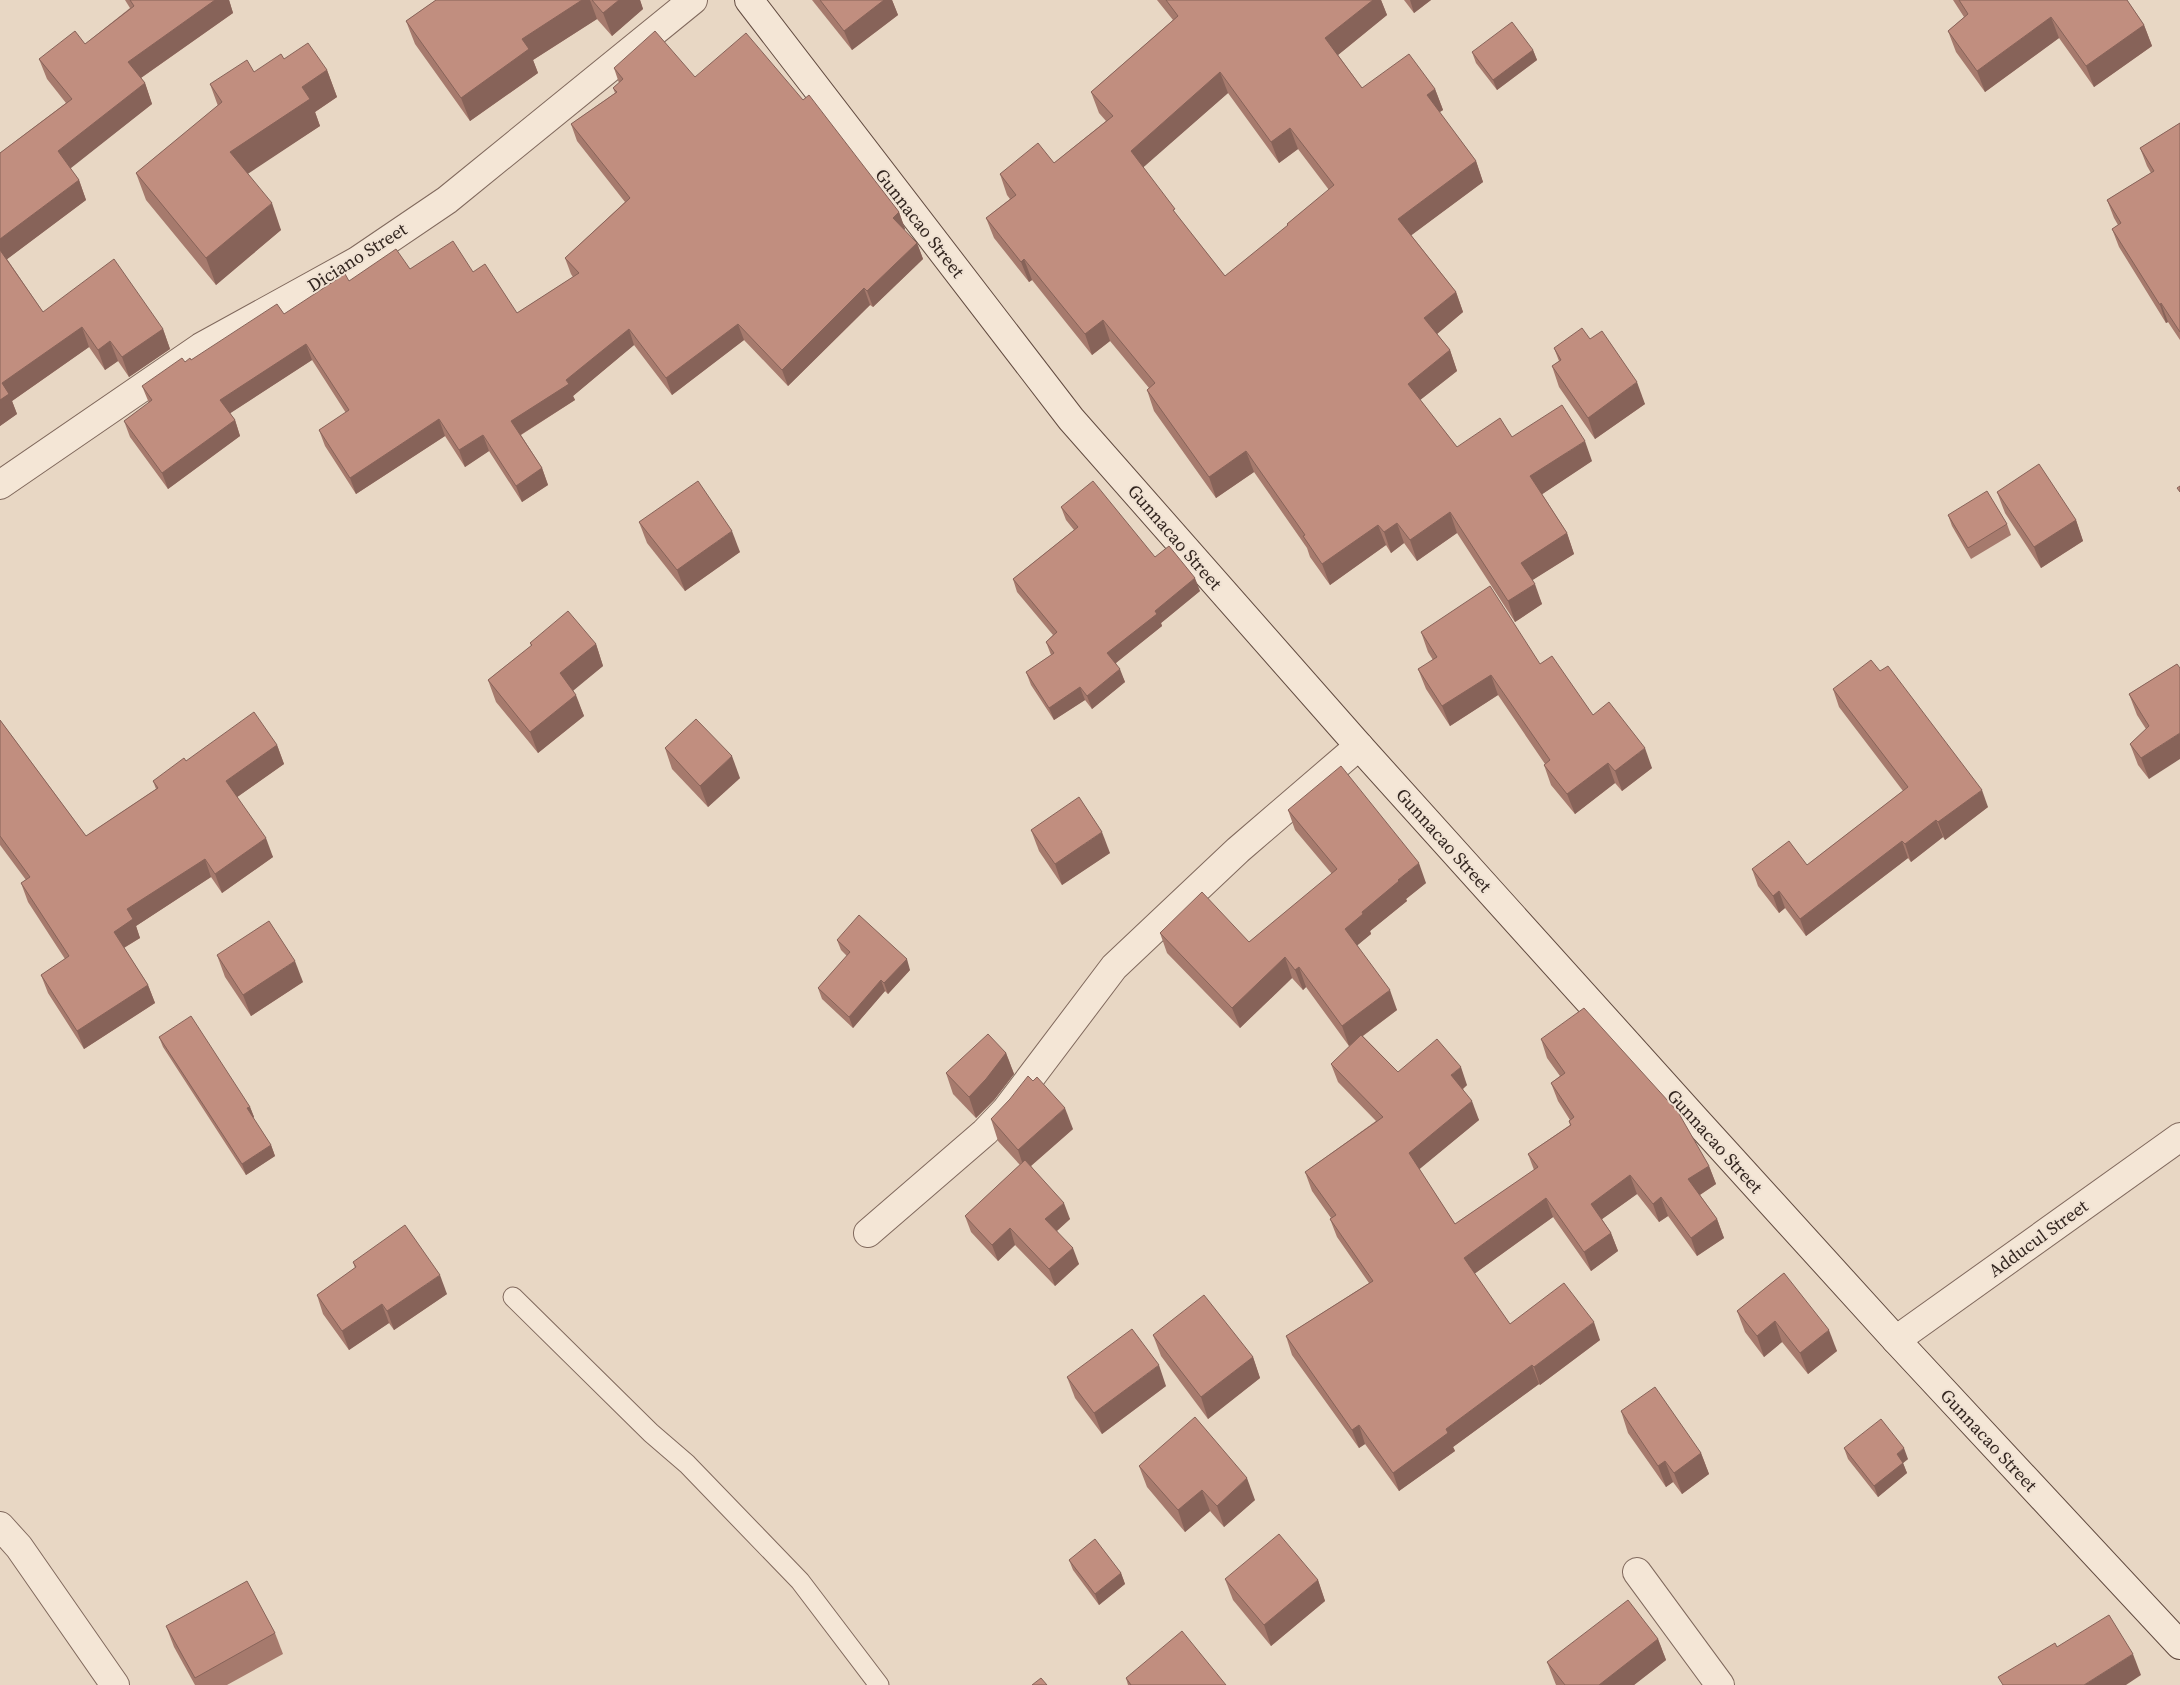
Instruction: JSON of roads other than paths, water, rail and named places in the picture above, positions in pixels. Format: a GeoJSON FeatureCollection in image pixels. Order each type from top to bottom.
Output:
{"type":"FeatureCollection","features":[{"type":"Feature","properties":{"kind":"street","name":"Diciano Street"},"geometry":{"type":"LineString","coordinates":[[0,485],[200,347],[357,261],[447,200],[694,0]]}},
{"type":"Feature","properties":{"kind":"street","name":"Gunnacao Street"},"geometry":{"type":"LineString","coordinates":[[749,0],[1071,418],[1359,746],[1896,1340],[2180,1645]]}},
{"type":"Feature","properties":{"kind":"street"},"geometry":{"type":"LineString","coordinates":[[868,1234],[986,1132],[1006,1110],[1114,967],[1238,850],[1359,746]]}},
{"type":"Feature","properties":{"kind":"street","name":"Adducul Street"},"geometry":{"type":"LineString","coordinates":[[1896,1340],[2180,1136]]}},
{"type":"Feature","properties":{"kind":"street"},"geometry":{"type":"LineString","coordinates":[[0,1526],[19,1547],[115,1685]]}},
{"type":"Feature","properties":{"kind":"street"},"geometry":{"type":"LineString","coordinates":[[1637,1572],[1720,1685]]}},
{"type":"Feature","properties":{"kind":"lane"},"geometry":{"type":"LineString","coordinates":[[512,1296],[651,1433],[687,1464],[800,1581],[880,1685]]}}]}
